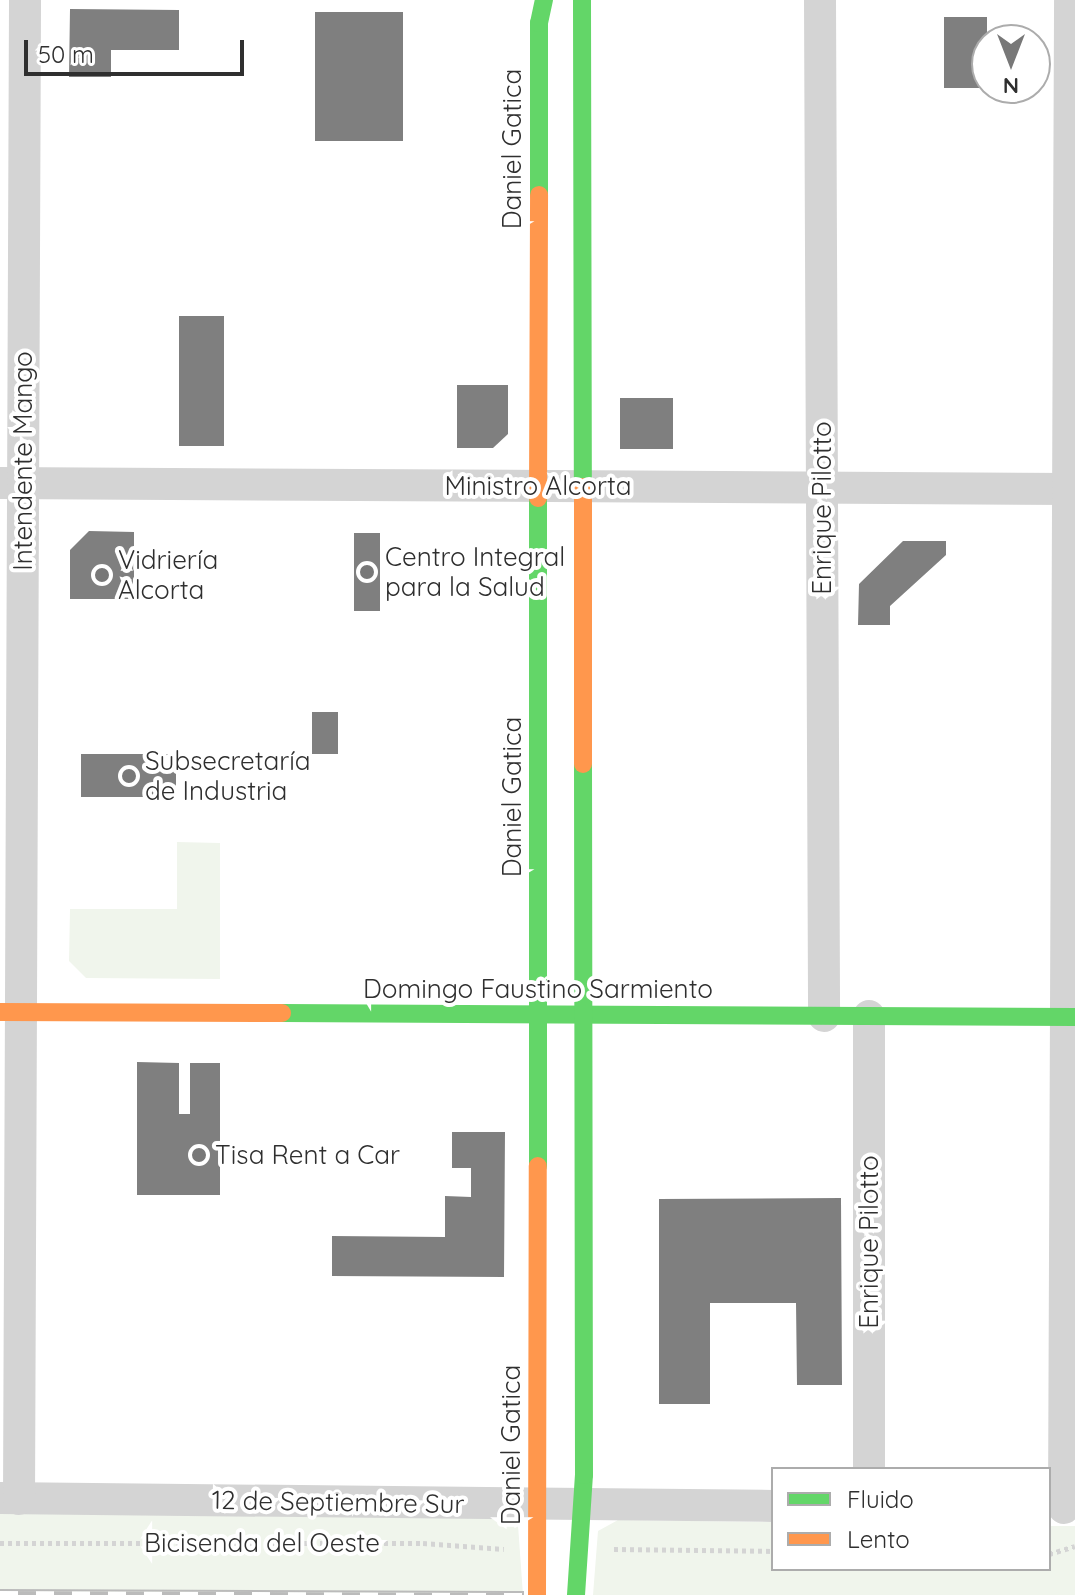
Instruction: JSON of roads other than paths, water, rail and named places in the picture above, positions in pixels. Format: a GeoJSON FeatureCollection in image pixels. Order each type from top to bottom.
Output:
{"type":"FeatureCollection","features":[{"type":"Feature","properties":{"kind":"main road","name":"Daniel Gatica"},"geometry":{"type":"LineString","coordinates":[[537,1595],[539,23],[544,0]]}},
{"type":"Feature","properties":{"kind":"main road"},"geometry":{"type":"LineString","coordinates":[[576,1595],[583,1505],[585,1015],[586,486],[582,0]]}},
{"type":"Feature","properties":{"kind":"main road","name":"Domingo Faustino Sarmiento"},"geometry":{"type":"LineString","coordinates":[[10,1012],[1070,1017]]}},
{"type":"Feature","properties":{"kind":"street","name":"Intendente Mango"},"geometry":{"type":"LineString","coordinates":[[9,1498],[11,484],[25,0]]}},
{"type":"Feature","properties":{"kind":"street","name":"Enrique Pilotto"},"geometry":{"type":"LineString","coordinates":[[820,0],[824,1016]]}},
{"type":"Feature","properties":{"kind":"street"},"geometry":{"type":"LineString","coordinates":[[1063,1508],[1070,1017],[1070,0]]}},
{"type":"Feature","properties":{"kind":"street","name":"Ministro Alcorta"},"geometry":{"type":"LineString","coordinates":[[11,484],[1072,489]]}},
{"type":"Feature","properties":{"kind":"street","name":"Enrique Pilotto"},"geometry":{"type":"LineString","coordinates":[[869,1016],[869,1467]]}},
{"type":"Feature","properties":{"kind":"street","name":"12 de Septiembre Sur"},"geometry":{"type":"LineString","coordinates":[[9,1498],[771,1506]]}},
{"type":"Feature","properties":{"kind":"railway"},"geometry":{"type":"LineString","coordinates":[[0,1593],[524,1595]]}},
{"type":"Feature","properties":{"kind":"place","name":"Centro Integral para la Salud"},"geometry":{"type":"Point","coordinates":[367,572]}},
{"type":"Feature","properties":{"kind":"place","name":"Vidriería Alcorta"},"geometry":{"type":"Point","coordinates":[102,575]}},
{"type":"Feature","properties":{"kind":"place","name":"Subsecretaría de Industria"},"geometry":{"type":"Point","coordinates":[129,776]}},
{"type":"Feature","properties":{"kind":"place","name":"Tisa Rent a Car"},"geometry":{"type":"Point","coordinates":[199,1155]}}]}
